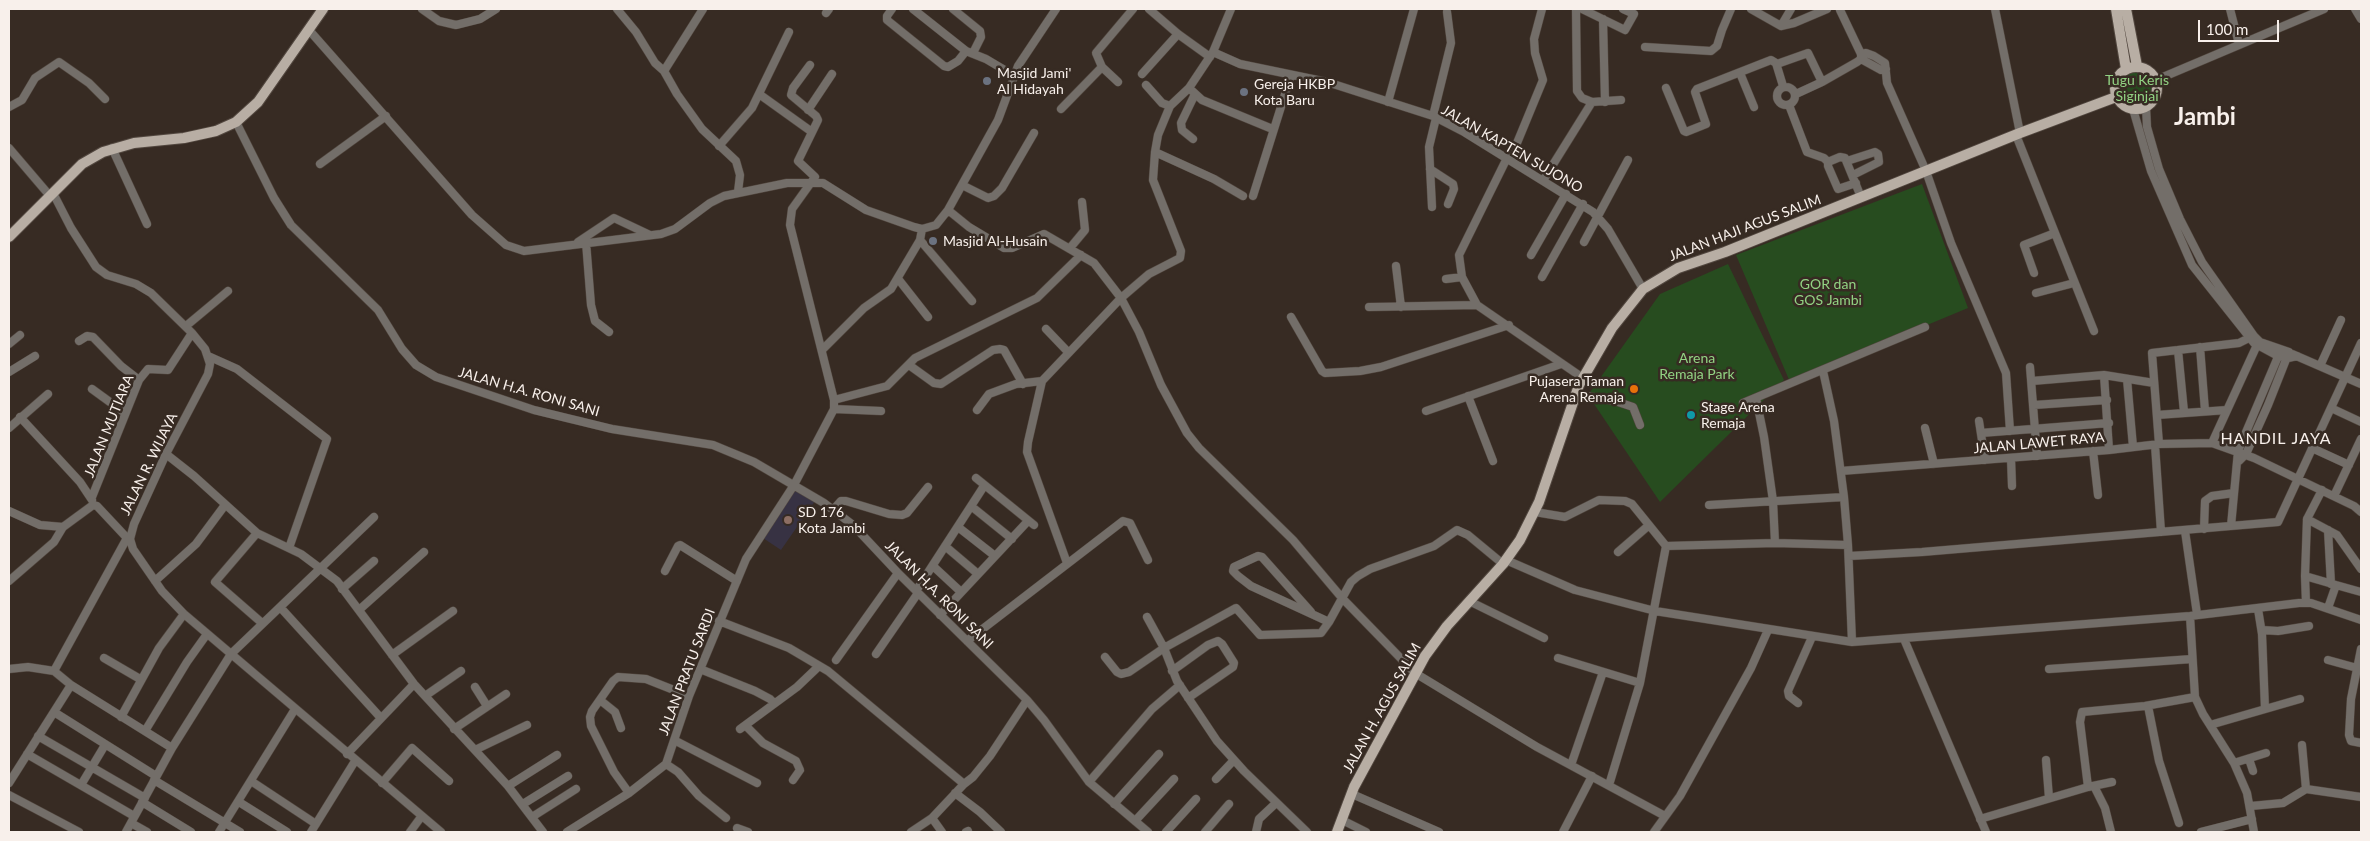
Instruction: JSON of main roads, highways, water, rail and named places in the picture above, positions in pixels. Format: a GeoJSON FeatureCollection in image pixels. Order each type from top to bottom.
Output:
{"type":"FeatureCollection","features":[{"type":"Feature","properties":{"kind":"main road"},"geometry":{"type":"LineString","coordinates":[[9,237],[82,164],[112,148],[216,131],[236,122],[258,102],[323,9]]}},
{"type":"Feature","properties":{"kind":"main road"},"geometry":{"type":"LineString","coordinates":[[2116,9],[2131,67]]}},
{"type":"Feature","properties":{"kind":"main road"},"geometry":{"type":"LineString","coordinates":[[2126,9],[2131,67]]}},
{"type":"Feature","properties":{"kind":"main road"},"geometry":{"type":"LineString","coordinates":[[2131,67],[2149,71],[2156,80],[2157,92],[2155,98],[2146,107],[2133,109],[2120,103],[2116,97],[2115,84],[2121,73],[2131,67]]}},
{"type":"Feature","properties":{"kind":"main road","name":"JALAN HAJI AGUS SALIM"},"geometry":{"type":"LineString","coordinates":[[1504,562],[1535,512],[1575,394],[1583,378],[1612,328],[1643,289],[1678,268],[1725,252],[2018,134],[2116,97]]}},
{"type":"Feature","properties":{"kind":"main road","name":"JALAN H. AGUS SALIM"},"geometry":{"type":"LineString","coordinates":[[1337,832],[1352,794],[1415,673],[1432,646],[1504,562]]}},
{"type":"Feature","properties":{"kind":"place","name":"Masjid Jami' Al Hidayah"},"geometry":{"type":"Point","coordinates":[987,81]}},
{"type":"Feature","properties":{"kind":"place","name":"Gereja HKBP Kota Baru"},"geometry":{"type":"Point","coordinates":[1244,92]}},
{"type":"Feature","properties":{"kind":"place","name":"Masjid Al-Husain"},"geometry":{"type":"Point","coordinates":[933,241]}},
{"type":"Feature","properties":{"kind":"place","name":"Pujasera Taman Arena Remaja"},"geometry":{"type":"Point","coordinates":[1634,389]}},
{"type":"Feature","properties":{"kind":"place","name":"Stage Arena Remaja"},"geometry":{"type":"Point","coordinates":[1691,415]}},
{"type":"Feature","properties":{"kind":"place","name":"SD 176 Kota Jambi"},"geometry":{"type":"Point","coordinates":[788,520]}},
{"type":"Feature","properties":{"kind":"district","name":"Jambi"},"geometry":{"type":"Point","coordinates":[2205,117]}},
{"type":"Feature","properties":{"kind":"district","name":"HANDIL JAYA"},"geometry":{"type":"Point","coordinates":[2276,439]}},
{"type":"Feature","properties":{"kind":"park label","name":"Tugu Keris Siginjai"},"geometry":{"type":"Point","coordinates":[2137,88]}},
{"type":"Feature","properties":{"kind":"park label","name":"GOR dan GOS Jambi"},"geometry":{"type":"Point","coordinates":[1828,292]}},
{"type":"Feature","properties":{"kind":"park label","name":"Arena Remaja Park"},"geometry":{"type":"Point","coordinates":[1697,366]}}]}
